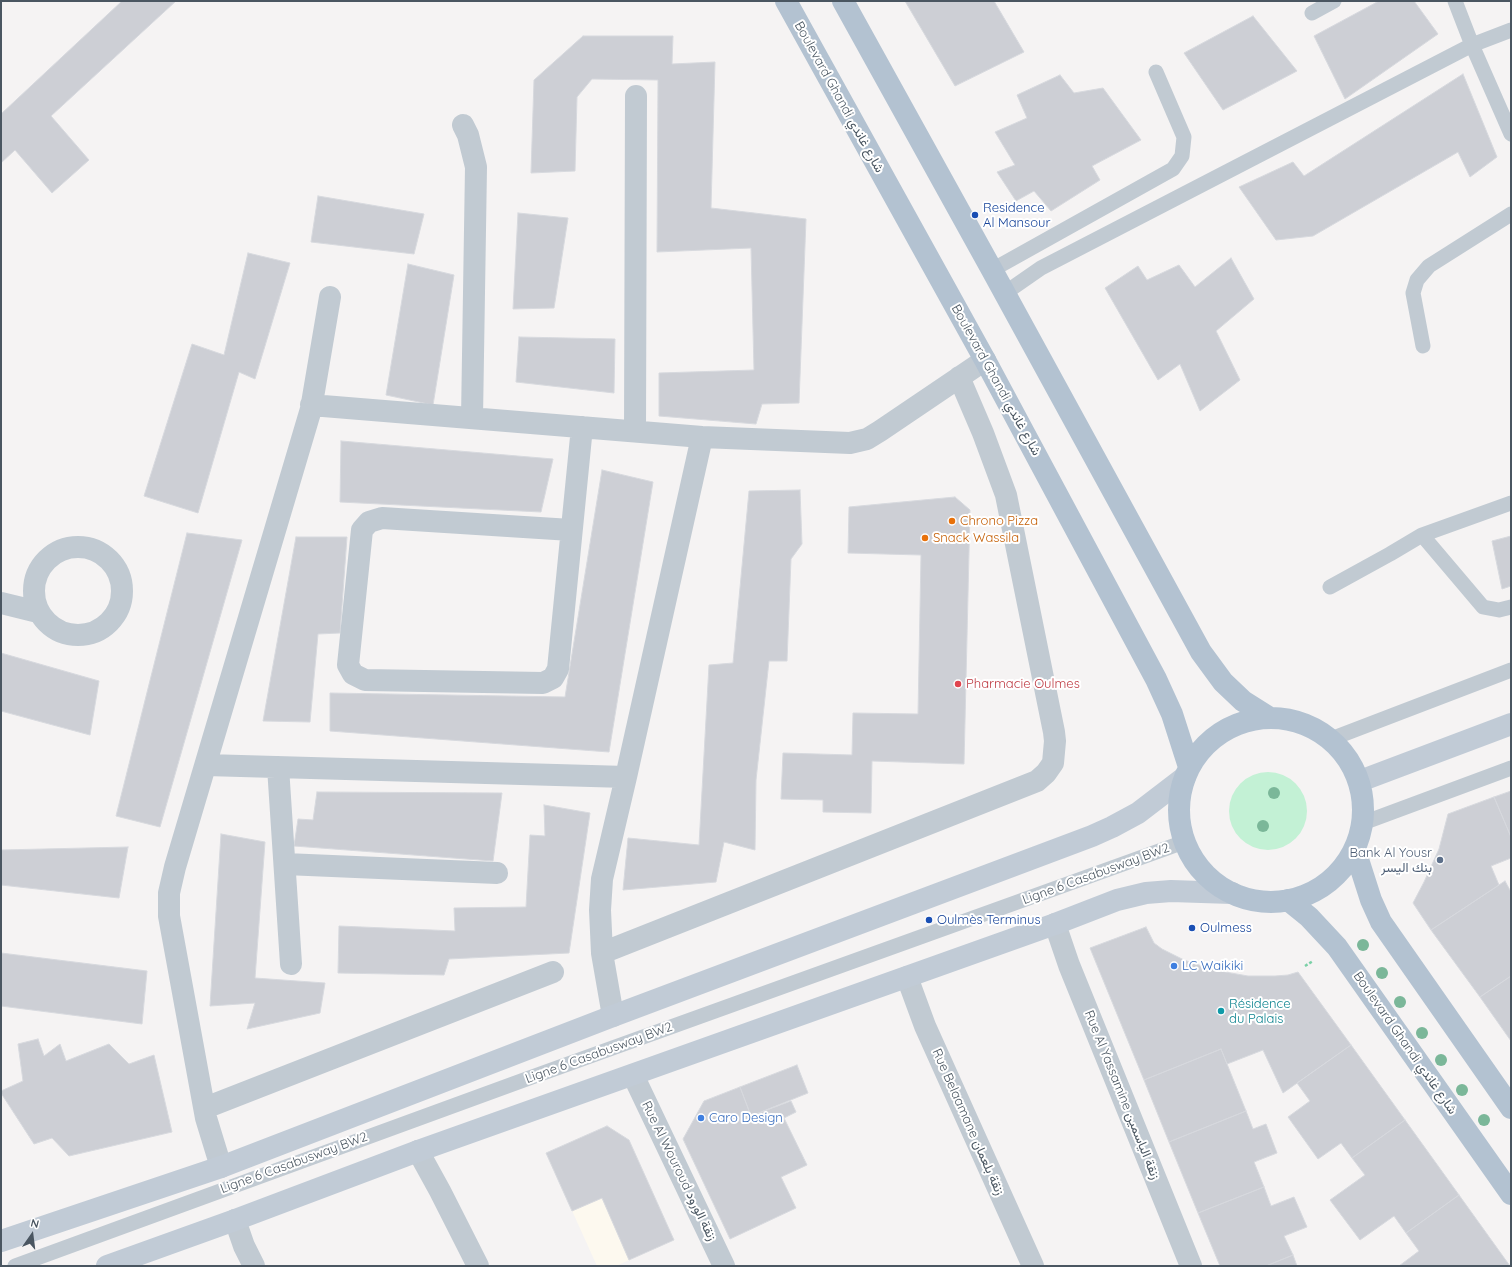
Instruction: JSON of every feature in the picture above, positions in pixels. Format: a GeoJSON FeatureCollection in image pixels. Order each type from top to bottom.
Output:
{"type":"FeatureCollection","features":[{"type":"Feature","properties":{"kind":"main road","name":"Boulevard Ghandi شارع غاندي"},"geometry":{"type":"LineString","coordinates":[[786,1],[985,360],[1156,679],[1172,714],[1187,772]]}},
{"type":"Feature","properties":{"kind":"main road"},"geometry":{"type":"LineString","coordinates":[[842,1],[992,270],[1201,652],[1223,682],[1243,701],[1270,718]]}},
{"type":"Feature","properties":{"kind":"main road"},"geometry":{"type":"LineString","coordinates":[[1270,718],[1281,718],[1302,723],[1318,730],[1331,739],[1346,755],[1360,781],[1364,809],[1360,837],[1355,850],[1347,863],[1328,883],[1302,897],[1288,900],[1274,902],[1245,898],[1219,886],[1198,867],[1184,842],[1178,809],[1181,788],[1187,772],[1202,748],[1218,734],[1228,728],[1248,720],[1270,718]]}},
{"type":"Feature","properties":{"kind":"main road"},"geometry":{"type":"LineString","coordinates":[[1360,781],[1511,724]]}},
{"type":"Feature","properties":{"kind":"main road"},"geometry":{"type":"LineString","coordinates":[[1,1241],[221,1167],[613,1016],[1106,830],[1138,812],[1187,772]]}},
{"type":"Feature","properties":{"kind":"main road"},"geometry":{"type":"LineString","coordinates":[[1355,850],[1371,900],[1381,922],[1511,1108]]}},
{"type":"Feature","properties":{"kind":"main road"},"geometry":{"type":"LineString","coordinates":[[107,1266],[236,1220],[418,1151],[907,977],[1117,900],[1146,893],[1171,891],[1232,893]]}},
{"type":"Feature","properties":{"kind":"main road","name":"Boulevard Ghandi شارع غاندي"},"geometry":{"type":"LineString","coordinates":[[1288,900],[1309,917],[1337,947],[1511,1194]]}},
{"type":"Feature","properties":{"kind":"street"},"geometry":{"type":"LineString","coordinates":[[635,431],[636,96]]}},
{"type":"Feature","properties":{"kind":"street"},"geometry":{"type":"LineString","coordinates":[[463,125],[468,135],[476,167],[472,418]]}},
{"type":"Feature","properties":{"kind":"street"},"geometry":{"type":"LineString","coordinates":[[221,1167],[207,1123],[170,922],[169,893],[311,405],[330,297]]}},
{"type":"Feature","properties":{"kind":"street"},"geometry":{"type":"LineString","coordinates":[[311,405],[702,437],[850,443],[867,439],[985,360]]}},
{"type":"Feature","properties":{"kind":"street"},"geometry":{"type":"LineString","coordinates":[[602,953],[1037,781],[1046,773],[1052,763],[1054,752],[1054,732],[1006,495],[983,433],[959,378]]}},
{"type":"Feature","properties":{"kind":"street"},"geometry":{"type":"LineString","coordinates":[[571,530],[382,518],[369,522],[362,530],[351,633],[348,664],[353,674],[364,680],[542,683],[553,678],[558,669],[582,427]]}},
{"type":"Feature","properties":{"kind":"street"},"geometry":{"type":"LineString","coordinates":[[613,1016],[602,953],[600,903],[602,879],[702,437]]}},
{"type":"Feature","properties":{"kind":"street"},"geometry":{"type":"LineString","coordinates":[[1,603],[38,612],[48,623],[60,631],[74,635],[88,634],[102,628],[113,619],[120,606],[122,591],[120,577],[113,564],[102,554],[89,548],[74,547],[60,550],[48,559],[39,570],[34,584],[34,598],[38,612]]}},
{"type":"Feature","properties":{"kind":"street"},"geometry":{"type":"LineString","coordinates":[[206,765],[626,777]]}},
{"type":"Feature","properties":{"kind":"street"},"geometry":{"type":"LineString","coordinates":[[278,767],[291,964]]}},
{"type":"Feature","properties":{"kind":"street"},"geometry":{"type":"LineString","coordinates":[[285,864],[497,873]]}},
{"type":"Feature","properties":{"kind":"street","name":"Rue Al Yassamine زنقة الياسمين"},"geometry":{"type":"LineString","coordinates":[[1054,924],[1069,965],[1191,1266]]}},
{"type":"Feature","properties":{"kind":"street"},"geometry":{"type":"LineString","coordinates":[[205,1108],[553,972]]}},
{"type":"Feature","properties":{"kind":"street","name":"Rue Belaamane زنقة بلعمان"},"geometry":{"type":"LineString","coordinates":[[907,977],[925,1026],[1033,1266]]}},
{"type":"Feature","properties":{"kind":"street","name":"Rue Al Wouroud زنقة الورود"},"geometry":{"type":"LineString","coordinates":[[633,1075],[724,1266]]}},
{"type":"Feature","properties":{"kind":"street"},"geometry":{"type":"LineString","coordinates":[[418,1151],[478,1266]]}},
{"type":"Feature","properties":{"kind":"street"},"geometry":{"type":"LineString","coordinates":[[236,1220],[244,1246],[254,1266]]}},
{"type":"Feature","properties":{"kind":"lane"},"geometry":{"type":"LineString","coordinates":[[1312,13],[1334,1]]}},
{"type":"Feature","properties":{"kind":"lane"},"geometry":{"type":"LineString","coordinates":[[1455,1],[1472,45],[1511,134]]}},
{"type":"Feature","properties":{"kind":"lane"},"geometry":{"type":"LineString","coordinates":[[1004,293],[1041,268],[1472,45],[1511,30]]}},
{"type":"Feature","properties":{"kind":"lane"},"geometry":{"type":"LineString","coordinates":[[992,270],[1173,169],[1182,156],[1184,137],[1156,72]]}},
{"type":"Feature","properties":{"kind":"lane"},"geometry":{"type":"LineString","coordinates":[[1423,346],[1413,293],[1417,280],[1429,266],[1511,214]]}},
{"type":"Feature","properties":{"kind":"lane"},"geometry":{"type":"LineString","coordinates":[[1330,587],[1422,535],[1511,503]]}},
{"type":"Feature","properties":{"kind":"lane"},"geometry":{"type":"LineString","coordinates":[[1422,535],[1483,607],[1499,610],[1511,607]]}},
{"type":"Feature","properties":{"kind":"lane"},"geometry":{"type":"LineString","coordinates":[[1331,739],[1511,670]]}},
{"type":"Feature","properties":{"kind":"lane"},"geometry":{"type":"LineString","coordinates":[[1363,823],[1511,768]]}},
{"type":"Feature","properties":{"kind":"lane","name":"Ligne 6 Casabusway BW2"},"geometry":{"type":"LineString","coordinates":[[15,1266],[524,1080],[1184,842]]}},
{"type":"Feature","properties":{"kind":"shaded area"},"geometry":{"type":"Polygon","coordinates":[[[629,1140],[674,1240],[616,1266],[597,1266],[546,1153],[629,1140]]]}},
{"type":"Feature","properties":{"kind":"green space"},"geometry":{"type":"Polygon","coordinates":[[[1260,772],[1276,772],[1290,778],[1301,789],[1307,803],[1307,819],[1301,833],[1290,844],[1276,850],[1260,850],[1246,844],[1235,833],[1229,819],[1229,803],[1235,789],[1246,778],[1260,772]]]}},
{"type":"Feature","properties":{"kind":"building"},"geometry":{"type":"Polygon","coordinates":[[[122,1],[176,1],[51,116],[89,160],[52,193],[15,150],[1,163],[1,114],[122,1]]]}},
{"type":"Feature","properties":{"kind":"building"},"geometry":{"type":"Polygon","coordinates":[[[905,1],[994,1],[1024,52],[955,86],[905,1]]]}},
{"type":"Feature","properties":{"kind":"building"},"geometry":{"type":"Polygon","coordinates":[[[1379,1],[1414,1],[1438,34],[1345,99],[1314,36],[1379,1]]]}},
{"type":"Feature","properties":{"kind":"building"},"geometry":{"type":"Polygon","coordinates":[[[1253,16],[1297,71],[1223,110],[1184,53],[1253,16]]]}},
{"type":"Feature","properties":{"kind":"building"},"geometry":{"type":"Polygon","coordinates":[[[583,36],[673,36],[672,64],[715,62],[711,208],[806,219],[799,403],[762,404],[756,424],[659,416],[659,373],[754,370],[751,248],[657,252],[658,80],[592,79],[577,97],[575,171],[531,173],[534,80],[583,36]]]}},
{"type":"Feature","properties":{"kind":"building"},"geometry":{"type":"Polygon","coordinates":[[[1463,74],[1497,157],[1470,177],[1458,152],[1313,236],[1276,240],[1239,187],[1293,162],[1304,176],[1463,74]]]}},
{"type":"Feature","properties":{"kind":"building"},"geometry":{"type":"Polygon","coordinates":[[[1060,75],[1074,93],[1103,88],[1141,140],[1092,166],[1100,180],[1051,211],[1034,191],[1016,201],[997,172],[1015,165],[995,132],[1027,118],[1017,95],[1060,75]]]}},
{"type":"Feature","properties":{"kind":"building"},"geometry":{"type":"Polygon","coordinates":[[[318,196],[424,214],[414,254],[311,242],[318,196]]]}},
{"type":"Feature","properties":{"kind":"building"},"geometry":{"type":"Polygon","coordinates":[[[518,213],[568,218],[554,308],[513,309],[518,213]]]}},
{"type":"Feature","properties":{"kind":"building"},"geometry":{"type":"Polygon","coordinates":[[[248,253],[290,263],[255,379],[239,372],[198,513],[144,496],[192,344],[224,355],[248,253]]]}},
{"type":"Feature","properties":{"kind":"building"},"geometry":{"type":"Polygon","coordinates":[[[1231,258],[1254,299],[1216,331],[1240,380],[1200,411],[1180,364],[1158,380],[1105,288],[1138,266],[1147,280],[1179,265],[1195,287],[1231,258]]]}},
{"type":"Feature","properties":{"kind":"building"},"geometry":{"type":"Polygon","coordinates":[[[408,264],[454,275],[433,405],[386,395],[408,264]]]}},
{"type":"Feature","properties":{"kind":"building"},"geometry":{"type":"Polygon","coordinates":[[[519,337],[615,339],[614,393],[516,382],[519,337]]]}},
{"type":"Feature","properties":{"kind":"building"},"geometry":{"type":"Polygon","coordinates":[[[341,441],[553,459],[541,512],[340,502],[341,441]]]}},
{"type":"Feature","properties":{"kind":"building"},"geometry":{"type":"Polygon","coordinates":[[[602,470],[653,482],[609,752],[330,731],[330,693],[565,697],[602,470]]]}},
{"type":"Feature","properties":{"kind":"building"},"geometry":{"type":"Polygon","coordinates":[[[800,490],[802,544],[791,559],[787,661],[769,661],[756,780],[755,850],[724,842],[716,882],[623,890],[628,838],[699,845],[709,665],[733,663],[749,491],[800,490]]]}},
{"type":"Feature","properties":{"kind":"building"},"geometry":{"type":"Polygon","coordinates":[[[955,497],[970,510],[964,764],[872,761],[871,813],[823,812],[823,800],[781,799],[783,753],[852,755],[853,713],[918,714],[921,555],[848,553],[849,507],[955,497]]]}},
{"type":"Feature","properties":{"kind":"building"},"geometry":{"type":"Polygon","coordinates":[[[187,533],[242,540],[160,827],[116,816],[187,533]]]}},
{"type":"Feature","properties":{"kind":"building"},"geometry":{"type":"Polygon","coordinates":[[[1511,536],[1511,586],[1502,589],[1492,541],[1511,536]]]}},
{"type":"Feature","properties":{"kind":"building"},"geometry":{"type":"Polygon","coordinates":[[[296,537],[347,537],[340,633],[318,634],[310,722],[263,721],[296,537]]]}},
{"type":"Feature","properties":{"kind":"building"},"geometry":{"type":"Polygon","coordinates":[[[1,653],[99,681],[90,735],[1,711],[1,653]]]}},
{"type":"Feature","properties":{"kind":"building"},"geometry":{"type":"Polygon","coordinates":[[[1511,791],[1511,837],[1494,797],[1511,791]]]}},
{"type":"Feature","properties":{"kind":"building"},"geometry":{"type":"Polygon","coordinates":[[[317,792],[502,793],[493,861],[294,846],[298,819],[313,820],[317,792]]]}},
{"type":"Feature","properties":{"kind":"building"},"geometry":{"type":"Polygon","coordinates":[[[1494,797],[1511,837],[1511,858],[1491,866],[1499,885],[1431,930],[1413,903],[1439,849],[1448,814],[1494,797]]]}},
{"type":"Feature","properties":{"kind":"building"},"geometry":{"type":"Polygon","coordinates":[[[544,805],[590,813],[569,953],[449,959],[444,975],[338,973],[339,926],[455,931],[454,908],[526,907],[530,835],[545,836],[544,805]]]}},
{"type":"Feature","properties":{"kind":"building"},"geometry":{"type":"Polygon","coordinates":[[[221,834],[265,842],[255,978],[325,983],[320,1013],[247,1029],[255,1003],[210,1006],[221,834]]]}},
{"type":"Feature","properties":{"kind":"building"},"geometry":{"type":"Polygon","coordinates":[[[128,847],[119,898],[1,885],[1,850],[128,847]]]}},
{"type":"Feature","properties":{"kind":"building"},"geometry":{"type":"Polygon","coordinates":[[[1505,881],[1511,892],[1511,976],[1480,997],[1431,930],[1505,881]]]}},
{"type":"Feature","properties":{"kind":"building","name":"Résidence du Palais"},"geometry":{"type":"Polygon","coordinates":[[[1146,927],[1154,943],[1162,949],[1184,960],[1214,970],[1248,976],[1288,975],[1298,972],[1351,1045],[1283,1093],[1263,1050],[1227,1064],[1221,1049],[1144,1080],[1090,948],[1146,927]]]}},
{"type":"Feature","properties":{"kind":"building"},"geometry":{"type":"Polygon","coordinates":[[[1,953],[147,971],[142,1024],[1,1006],[1,953]]]}},
{"type":"Feature","properties":{"kind":"building"},"geometry":{"type":"Polygon","coordinates":[[[1511,976],[1511,1041],[1480,997],[1511,976]]]}},
{"type":"Feature","properties":{"kind":"building"},"geometry":{"type":"Polygon","coordinates":[[[38,1039],[44,1056],[60,1044],[66,1061],[109,1044],[129,1064],[154,1055],[172,1132],[69,1156],[52,1138],[34,1144],[1,1091],[23,1081],[18,1044],[38,1039]]]}},
{"type":"Feature","properties":{"kind":"building"},"geometry":{"type":"Polygon","coordinates":[[[1351,1045],[1405,1120],[1352,1158],[1341,1143],[1318,1159],[1288,1117],[1310,1101],[1297,1083],[1351,1045]]]}},
{"type":"Feature","properties":{"kind":"building"},"geometry":{"type":"Polygon","coordinates":[[[1221,1049],[1246,1111],[1169,1142],[1144,1080],[1221,1049]]]}},
{"type":"Feature","properties":{"kind":"building"},"geometry":{"type":"Polygon","coordinates":[[[797,1065],[808,1093],[751,1116],[740,1087],[797,1065]]]}},
{"type":"Feature","properties":{"kind":"building"},"geometry":{"type":"Polygon","coordinates":[[[740,1087],[751,1116],[791,1101],[796,1112],[784,1118],[807,1165],[781,1177],[796,1208],[730,1239],[683,1139],[704,1101],[740,1087]]]}},
{"type":"Feature","properties":{"kind":"building"},"geometry":{"type":"Polygon","coordinates":[[[1246,1111],[1253,1129],[1266,1124],[1277,1153],[1254,1162],[1264,1187],[1198,1213],[1169,1142],[1246,1111]]]}},
{"type":"Feature","properties":{"kind":"building"},"geometry":{"type":"Polygon","coordinates":[[[1405,1120],[1459,1195],[1406,1233],[1394,1216],[1360,1240],[1330,1200],[1365,1175],[1352,1158],[1405,1120]]]}},
{"type":"Feature","properties":{"kind":"building"},"geometry":{"type":"Polygon","coordinates":[[[607,1126],[629,1140],[674,1240],[629,1260],[602,1198],[572,1211],[546,1153],[607,1126]]]}},
{"type":"Feature","properties":{"kind":"building"},"geometry":{"type":"Polygon","coordinates":[[[1264,1187],[1271,1206],[1294,1197],[1307,1227],[1284,1236],[1293,1255],[1266,1266],[1220,1266],[1198,1213],[1264,1187]]]}},
{"type":"Feature","properties":{"kind":"building"},"geometry":{"type":"Polygon","coordinates":[[[1459,1195],[1510,1266],[1399,1266],[1419,1251],[1406,1233],[1459,1195]]]}},
{"type":"Feature","properties":{"kind":"building"},"geometry":{"type":"Polygon","coordinates":[[[1293,1255],[1297,1266],[1266,1266],[1293,1255]]]}},
{"type":"Feature","properties":{"kind":"place","name":"Residence Al Mansour"},"geometry":{"type":"Point","coordinates":[975,215]}},
{"type":"Feature","properties":{"kind":"place","name":"Chrono Pizza"},"geometry":{"type":"Point","coordinates":[952,521]}},
{"type":"Feature","properties":{"kind":"place","name":"Snack Wassila"},"geometry":{"type":"Point","coordinates":[925,538]}},
{"type":"Feature","properties":{"kind":"place","name":"Pharmacie Oulmes"},"geometry":{"type":"Point","coordinates":[958,684]}},
{"type":"Feature","properties":{"kind":"place","name":"Bank Al Yousr بنك اليسر"},"geometry":{"type":"Point","coordinates":[1440,860]}},
{"type":"Feature","properties":{"kind":"place","name":"Oulmès Terminus"},"geometry":{"type":"Point","coordinates":[929,920]}},
{"type":"Feature","properties":{"kind":"place","name":"Oulmess"},"geometry":{"type":"Point","coordinates":[1192,928]}},
{"type":"Feature","properties":{"kind":"place","name":"LC Waikiki"},"geometry":{"type":"Point","coordinates":[1174,966]}},
{"type":"Feature","properties":{"kind":"place","name":"Résidence du Palais"},"geometry":{"type":"Point","coordinates":[1221,1011]}},
{"type":"Feature","properties":{"kind":"place","name":"Caro Design"},"geometry":{"type":"Point","coordinates":[701,1118]}}]}
